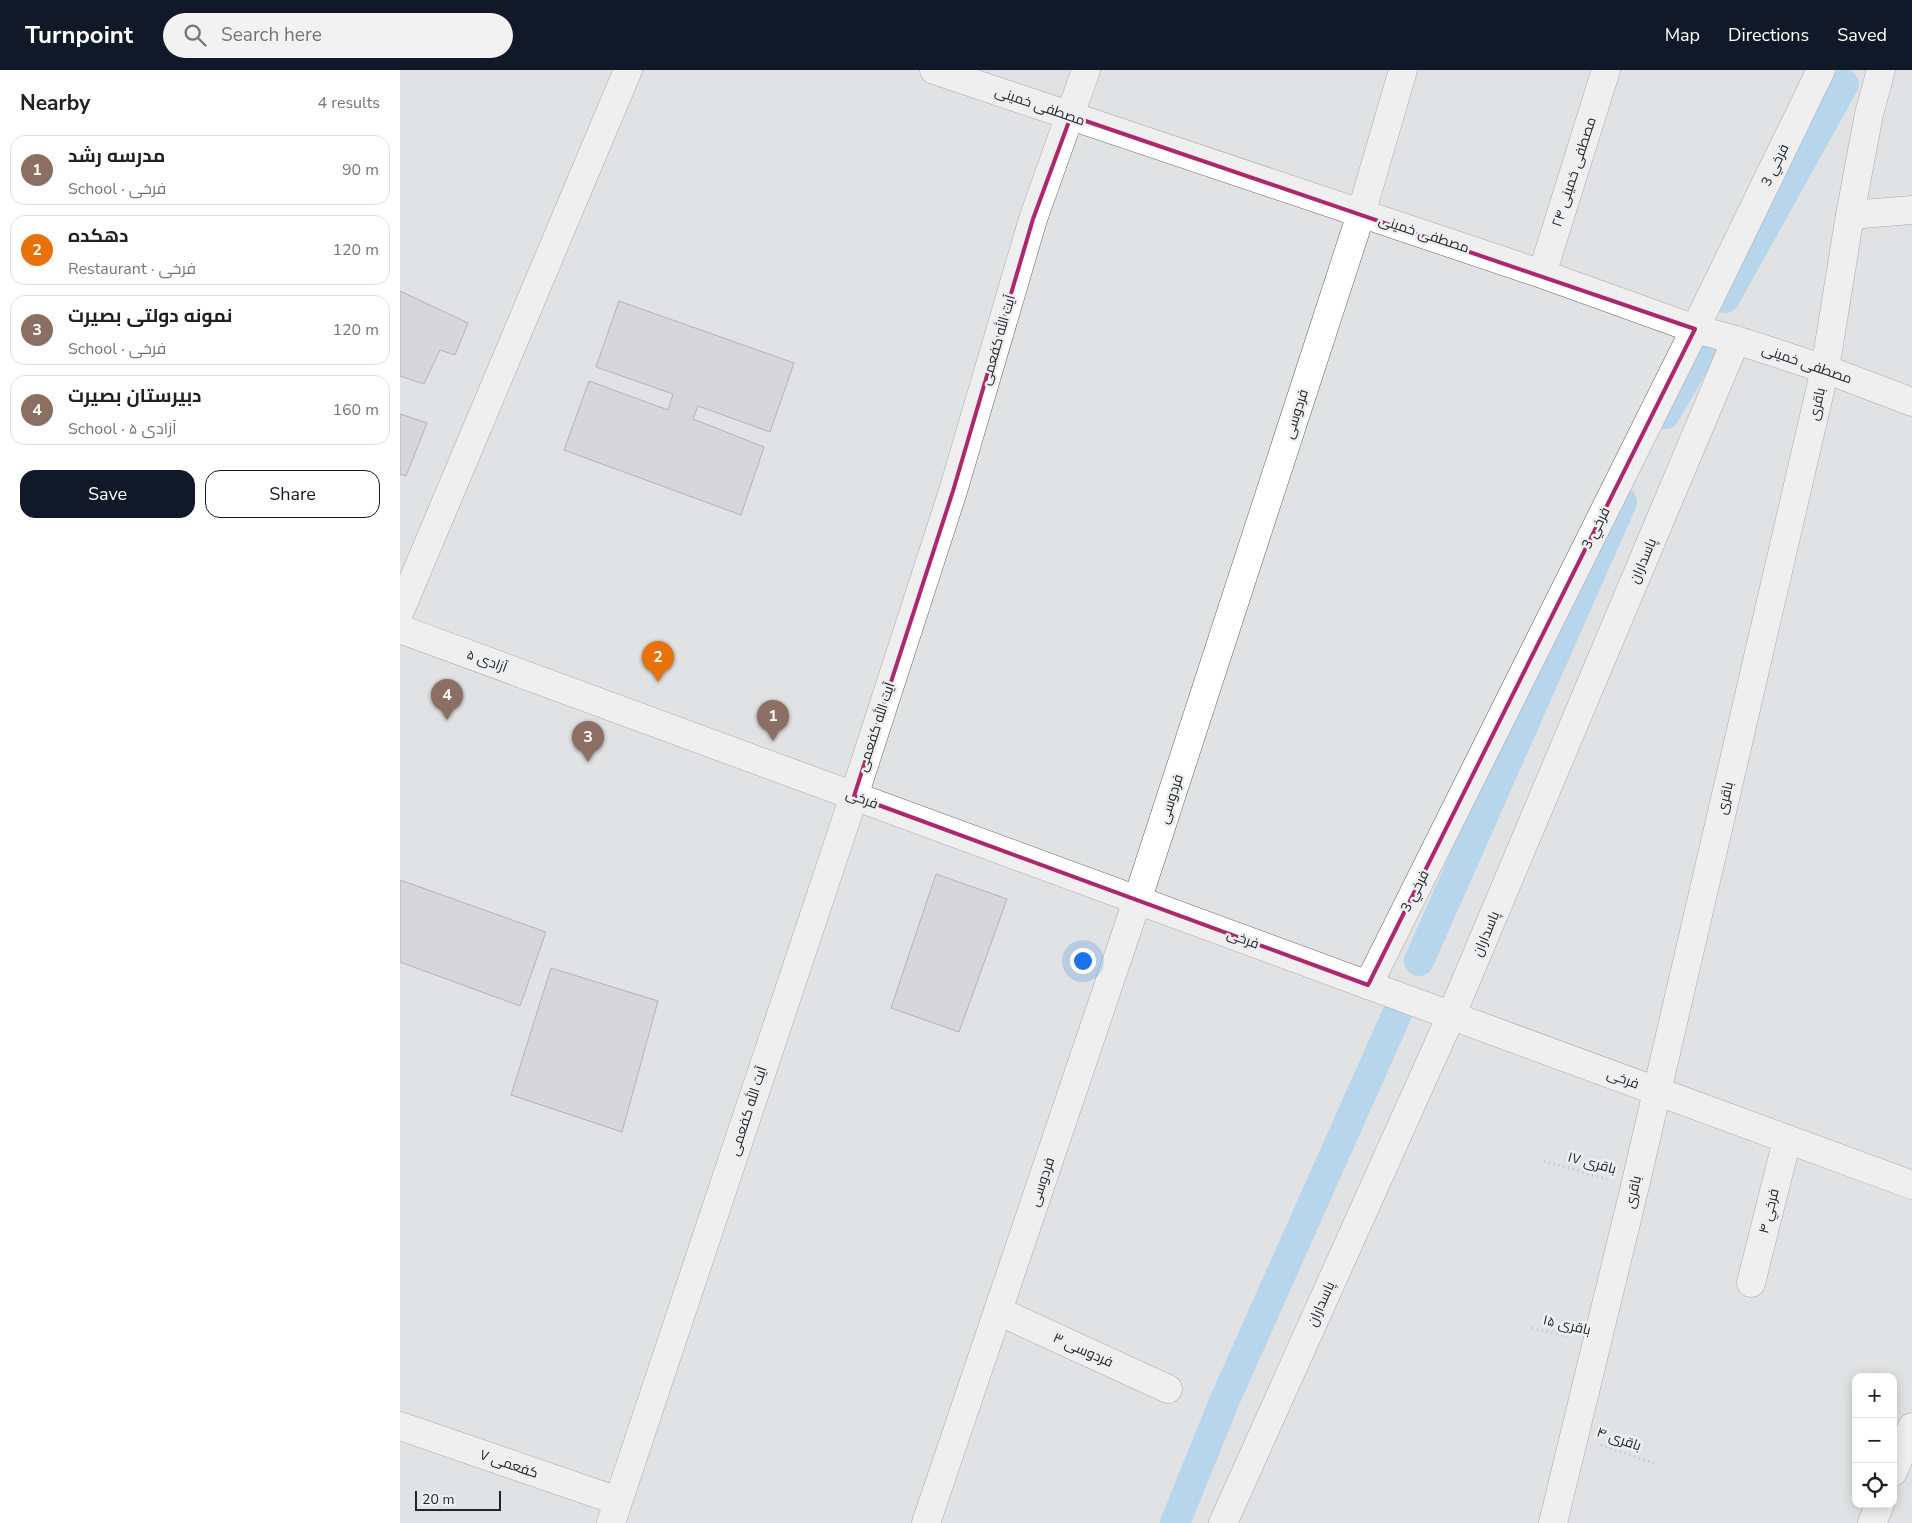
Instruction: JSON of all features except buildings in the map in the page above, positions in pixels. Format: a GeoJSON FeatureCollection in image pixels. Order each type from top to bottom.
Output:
{"type":"FeatureCollection","features":[{"type":"Feature","properties":{"kind":"street"},"geometry":{"type":"LineString","coordinates":[[400,611],[628,70]]}},
{"type":"Feature","properties":{"kind":"street","name":"مصطفی خمینی"},"geometry":{"type":"LineString","coordinates":[[934,70],[1542,274],[1695,328],[1825,369],[1912,402]]}},
{"type":"Feature","properties":{"kind":"street","name":"آیت الله کفعمی"},"geometry":{"type":"LineString","coordinates":[[614,1512],[854,796],[953,491],[1033,219],[1086,70]]}},
{"type":"Feature","properties":{"kind":"street","name":"فردوسی"},"geometry":{"type":"LineString","coordinates":[[926,1523],[1138,901],[1361,214],[1403,70]]}},
{"type":"Feature","properties":{"kind":"street","name":"مصطفی خمینی ۲۴"},"geometry":{"type":"LineString","coordinates":[[1542,274],[1606,70]]}},
{"type":"Feature","properties":{"kind":"street","name":"فرخي 3"},"geometry":{"type":"LineString","coordinates":[[1368,985],[1822,70]]}},
{"type":"Feature","properties":{"kind":"street","name":"باقری"},"geometry":{"type":"LineString","coordinates":[[1553,1523],[1635,1186],[1825,369],[1850,215],[1870,114],[1882,71]]}},
{"type":"Feature","properties":{"kind":"street"},"geometry":{"type":"LineString","coordinates":[[1850,215],[1912,210]]}},
{"type":"Feature","properties":{"kind":"street","name":"پاسداران"},"geometry":{"type":"LineString","coordinates":[[1223,1523],[1451,1016],[1736,340]]}},
{"type":"Feature","properties":{"kind":"street","name":"آزادی ۵"},"geometry":{"type":"LineString","coordinates":[[400,629],[573,693]]}},
{"type":"Feature","properties":{"kind":"street","name":"فرخی"},"geometry":{"type":"LineString","coordinates":[[573,693],[1912,1186]]}},
{"type":"Feature","properties":{"kind":"street","name":"فرخي ۴"},"geometry":{"type":"LineString","coordinates":[[1752,1283],[1787,1140]]}},
{"type":"Feature","properties":{"kind":"street","name":"فردوسی ۳"},"geometry":{"type":"LineString","coordinates":[[998,1311],[1168,1388]]}},
{"type":"Feature","properties":{"kind":"street","name":"کفعمی ۷"},"geometry":{"type":"LineString","coordinates":[[400,1426],[614,1512]]}},
{"type":"Feature","properties":{"kind":"street"},"geometry":{"type":"LineString","coordinates":[[1897,1463],[1912,1427]]}},
{"type":"Feature","properties":{"kind":"street"},"geometry":{"type":"LineString","coordinates":[[1872,1523],[1878,1508]]}},
{"type":"Feature","properties":{"kind":"path","name":"باقری ۱۷"},"geometry":{"type":"LineString","coordinates":[[1544,1162],[1635,1186]]}},
{"type":"Feature","properties":{"kind":"path","name":"باقری ۱۵"},"geometry":{"type":"LineString","coordinates":[[1532,1328],[1597,1343]]}},
{"type":"Feature","properties":{"kind":"path","name":"باقری ۴"},"geometry":{"type":"LineString","coordinates":[[1574,1436],[1656,1464]]}},
{"type":"Feature","properties":{"kind":"highlighted area"},"geometry":{"type":"Polygon","coordinates":[[[1071,116],[1695,329],[1368,985],[854,796],[953,491],[1033,219],[1071,116]]]}},
{"type":"Feature","properties":{"kind":"waterway"},"geometry":{"type":"LineString","coordinates":[[1725,298],[1844,84]]}},
{"type":"Feature","properties":{"kind":"waterway"},"geometry":{"type":"LineString","coordinates":[[1665,414],[1702,351]]}},
{"type":"Feature","properties":{"kind":"waterway"},"geometry":{"type":"LineString","coordinates":[[1419,961],[1622,502]]}},
{"type":"Feature","properties":{"kind":"waterway"},"geometry":{"type":"LineString","coordinates":[[1175,1523],[1224,1402],[1397,1014]]}},
{"type":"Feature","properties":{"kind":"place","name":"دهکده"},"geometry":{"type":"Point","coordinates":[658,682]}},
{"type":"Feature","properties":{"kind":"place","name":"دبیرستان بصیرت"},"geometry":{"type":"Point","coordinates":[447,720]}},
{"type":"Feature","properties":{"kind":"place","name":"مدرسه رشد"},"geometry":{"type":"Point","coordinates":[773,741]}},
{"type":"Feature","properties":{"kind":"place","name":"نمونه دولتی بصیرت"},"geometry":{"type":"Point","coordinates":[588,762]}}]}
